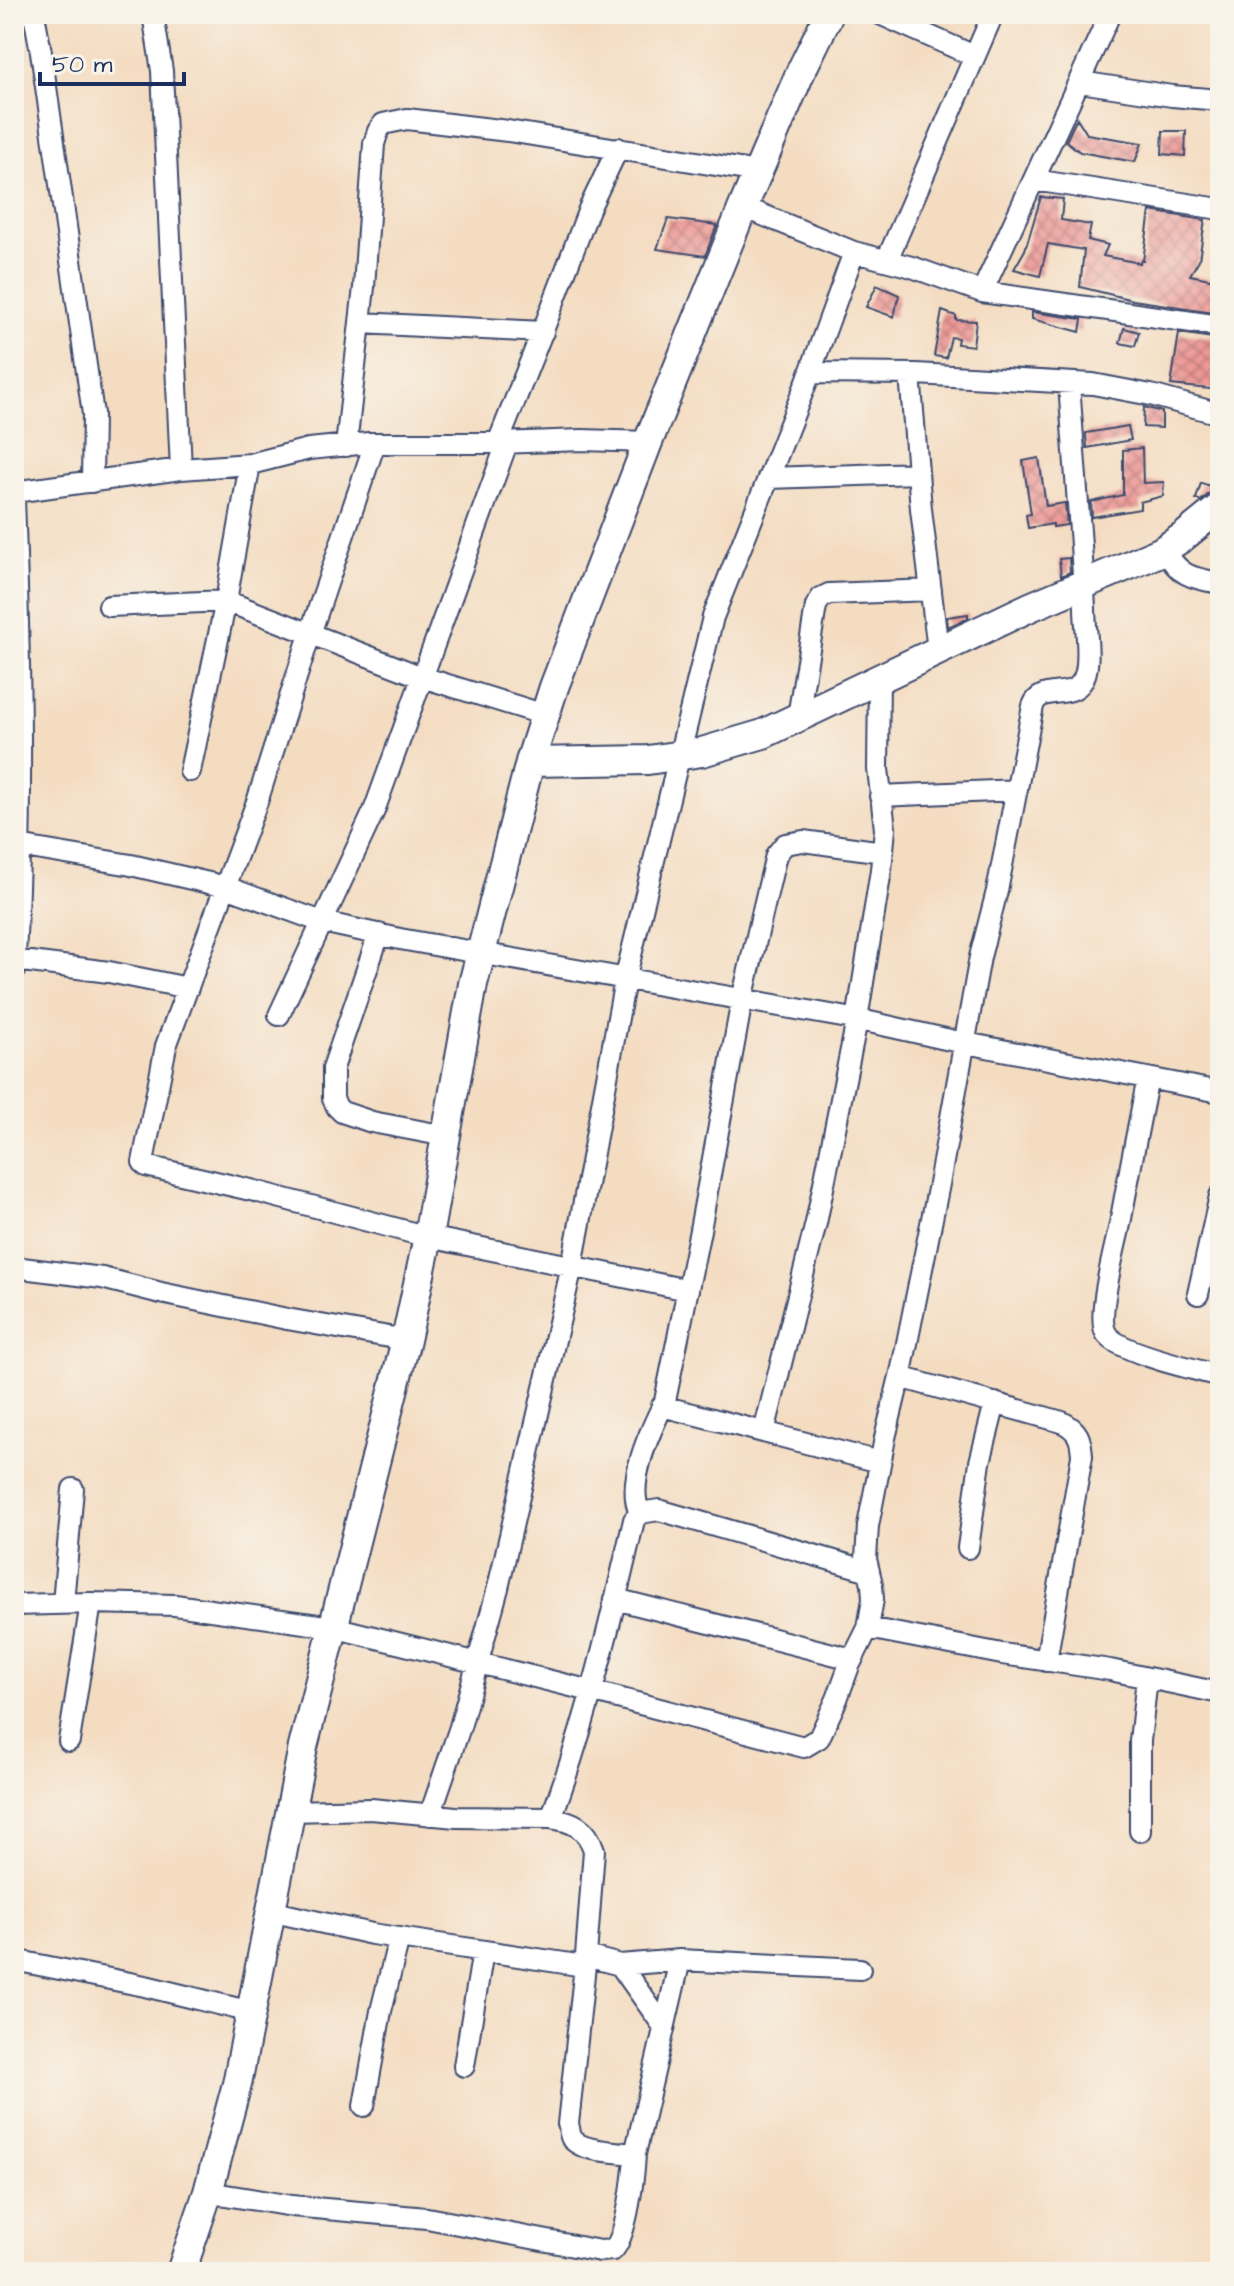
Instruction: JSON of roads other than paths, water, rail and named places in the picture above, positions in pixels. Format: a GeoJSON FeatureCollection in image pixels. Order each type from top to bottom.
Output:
{"type":"FeatureCollection","features":[{"type":"Feature","properties":{"kind":"street"},"geometry":{"type":"LineString","coordinates":[[34,14],[93,414],[92,482]]}},
{"type":"Feature","properties":{"kind":"street"},"geometry":{"type":"LineString","coordinates":[[153,14],[162,71],[181,469]]}},
{"type":"Feature","properties":{"kind":"street"},"geometry":{"type":"LineString","coordinates":[[181,2272],[208,2192],[237,2084],[303,1747],[406,1340],[428,1237],[473,984],[530,762],[648,442],[743,207],[829,14]]}},
{"type":"Feature","properties":{"kind":"street"},"geometry":{"type":"LineString","coordinates":[[880,14],[974,56]]}},
{"type":"Feature","properties":{"kind":"street"},"geometry":{"type":"LineString","coordinates":[[887,260],[993,14]]}},
{"type":"Feature","properties":{"kind":"street"},"geometry":{"type":"LineString","coordinates":[[982,292],[1110,14]]}},
{"type":"Feature","properties":{"kind":"street"},"geometry":{"type":"LineString","coordinates":[[1080,82],[1220,100]]}},
{"type":"Feature","properties":{"kind":"street"},"geometry":{"type":"LineString","coordinates":[[346,446],[360,323],[374,144],[383,124],[407,119],[508,131],[758,172]]}},
{"type":"Feature","properties":{"kind":"street"},"geometry":{"type":"LineString","coordinates":[[279,1015],[374,811],[502,443],[589,209],[618,148]]}},
{"type":"Feature","properties":{"kind":"street"},"geometry":{"type":"LineString","coordinates":[[1034,180],[1220,209]]}},
{"type":"Feature","properties":{"kind":"street"},"geometry":{"type":"LineString","coordinates":[[743,207],[854,252],[912,267],[982,292],[1220,326]]}},
{"type":"Feature","properties":{"kind":"street"},"geometry":{"type":"LineString","coordinates":[[430,1815],[460,1727],[498,1588],[572,1266],[625,980],[713,617],[810,373],[854,252]]}},
{"type":"Feature","properties":{"kind":"street"},"geometry":{"type":"LineString","coordinates":[[360,323],[543,332]]}},
{"type":"Feature","properties":{"kind":"street"},"geometry":{"type":"LineString","coordinates":[[810,373],[910,374],[1093,384],[1151,395],[1220,414]]}},
{"type":"Feature","properties":{"kind":"street"},"geometry":{"type":"LineString","coordinates":[[910,374],[938,650]]}},
{"type":"Feature","properties":{"kind":"street"},"geometry":{"type":"LineString","coordinates":[[14,1605],[175,1605],[333,1627],[804,1747],[819,1738],[868,1628],[873,1599],[865,1546],[880,1462],[900,1377],[980,957],[997,891],[1035,699],[1042,694],[1072,691],[1085,678],[1084,585],[1069,383]]}},
{"type":"Feature","properties":{"kind":"street"},"geometry":{"type":"LineString","coordinates":[[14,492],[181,469],[250,464],[309,449],[375,443],[648,442]]}},
{"type":"Feature","properties":{"kind":"street"},"geometry":{"type":"LineString","coordinates":[[375,443],[258,799],[166,1046],[142,1157],[144,1165],[428,1237],[688,1290]]}},
{"type":"Feature","properties":{"kind":"street"},"geometry":{"type":"LineString","coordinates":[[190,771],[226,601],[250,464]]}},
{"type":"Feature","properties":{"kind":"street"},"geometry":{"type":"LineString","coordinates":[[768,478],[918,473]]}},
{"type":"Feature","properties":{"kind":"street"},"geometry":{"type":"LineString","coordinates":[[14,500],[21,661],[14,971]]}},
{"type":"Feature","properties":{"kind":"street"},"geometry":{"type":"LineString","coordinates":[[530,762],[636,761],[678,756],[763,734],[1030,607],[1165,549],[1220,507]]}},
{"type":"Feature","properties":{"kind":"street"},"geometry":{"type":"LineString","coordinates":[[1165,549],[1170,560],[1181,571],[1191,577],[1220,583]]}},
{"type":"Feature","properties":{"kind":"street"},"geometry":{"type":"LineString","coordinates":[[798,717],[816,606],[821,598],[829,594],[931,590]]}},
{"type":"Feature","properties":{"kind":"street"},"geometry":{"type":"LineString","coordinates":[[109,606],[226,601],[422,677],[545,715]]}},
{"type":"Feature","properties":{"kind":"street"},"geometry":{"type":"LineString","coordinates":[[764,1432],[816,1223],[857,1020],[883,852],[885,829],[878,769],[879,678]]}},
{"type":"Feature","properties":{"kind":"street"},"geometry":{"type":"LineString","coordinates":[[880,796],[1017,790]]}},
{"type":"Feature","properties":{"kind":"street"},"geometry":{"type":"LineString","coordinates":[[640,1513],[636,1505],[635,1482],[662,1406],[688,1290],[742,1000],[776,855],[785,844],[803,841],[883,852]]}},
{"type":"Feature","properties":{"kind":"street"},"geometry":{"type":"LineString","coordinates":[[18,846],[131,865],[226,887],[322,922],[480,955],[857,1020],[1220,1092]]}},
{"type":"Feature","properties":{"kind":"street"},"geometry":{"type":"LineString","coordinates":[[379,934],[333,1068],[333,1099],[342,1112],[372,1122],[446,1136]]}},
{"type":"Feature","properties":{"kind":"street"},"geometry":{"type":"LineString","coordinates":[[15,960],[109,972],[188,988]]}},
{"type":"Feature","properties":{"kind":"street"},"geometry":{"type":"LineString","coordinates":[[1148,1078],[1108,1279],[1103,1326],[1110,1338],[1119,1344],[1172,1364],[1220,1376]]}},
{"type":"Feature","properties":{"kind":"street"},"geometry":{"type":"LineString","coordinates":[[1198,1294],[1220,1196]]}},
{"type":"Feature","properties":{"kind":"street"},"geometry":{"type":"LineString","coordinates":[[14,1267],[102,1278],[287,1319],[406,1340]]}},
{"type":"Feature","properties":{"kind":"street"},"geometry":{"type":"LineString","coordinates":[[900,1377],[1074,1428],[1081,1442],[1082,1456],[1046,1661]]}},
{"type":"Feature","properties":{"kind":"street"},"geometry":{"type":"LineString","coordinates":[[968,1548],[980,1462],[995,1403]]}},
{"type":"Feature","properties":{"kind":"street"},"geometry":{"type":"LineString","coordinates":[[662,1406],[880,1462]]}},
{"type":"Feature","properties":{"kind":"street"},"geometry":{"type":"LineString","coordinates":[[63,1603],[73,1489]]}},
{"type":"Feature","properties":{"kind":"street"},"geometry":{"type":"LineString","coordinates":[[551,1818],[591,1691],[634,1520],[640,1513],[659,1510],[869,1571]]}},
{"type":"Feature","properties":{"kind":"street"},"geometry":{"type":"LineString","coordinates":[[615,1599],[852,1659]]}},
{"type":"Feature","properties":{"kind":"street"},"geometry":{"type":"LineString","coordinates":[[69,1741],[91,1603]]}},
{"type":"Feature","properties":{"kind":"street"},"geometry":{"type":"LineString","coordinates":[[868,1628],[1220,1693]]}},
{"type":"Feature","properties":{"kind":"street"},"geometry":{"type":"LineString","coordinates":[[1140,1831],[1140,1741],[1147,1678]]}},
{"type":"Feature","properties":{"kind":"street"},"geometry":{"type":"LineString","coordinates":[[290,1811],[371,1809],[430,1815],[551,1818],[577,1826],[591,1839],[594,1850],[568,2124],[573,2140],[594,2149],[635,2154]]}},
{"type":"Feature","properties":{"kind":"street"},"geometry":{"type":"LineString","coordinates":[[270,1911],[399,1938],[483,1951],[620,1965],[680,1960],[860,1969]]}},
{"type":"Feature","properties":{"kind":"street"},"geometry":{"type":"LineString","coordinates":[[364,2106],[381,2011],[399,1938]]}},
{"type":"Feature","properties":{"kind":"street"},"geometry":{"type":"LineString","coordinates":[[464,2066],[483,1951]]}},
{"type":"Feature","properties":{"kind":"street"},"geometry":{"type":"LineString","coordinates":[[14,1960],[145,1986],[251,2012]]}},
{"type":"Feature","properties":{"kind":"street"},"geometry":{"type":"LineString","coordinates":[[208,2192],[292,2206],[427,2218],[609,2252],[617,2247],[619,2241],[634,2174],[635,2154],[680,1960]]}},
{"type":"Feature","properties":{"kind":"street"},"geometry":{"type":"LineString","coordinates":[[620,1965],[664,2027]]}}]}
